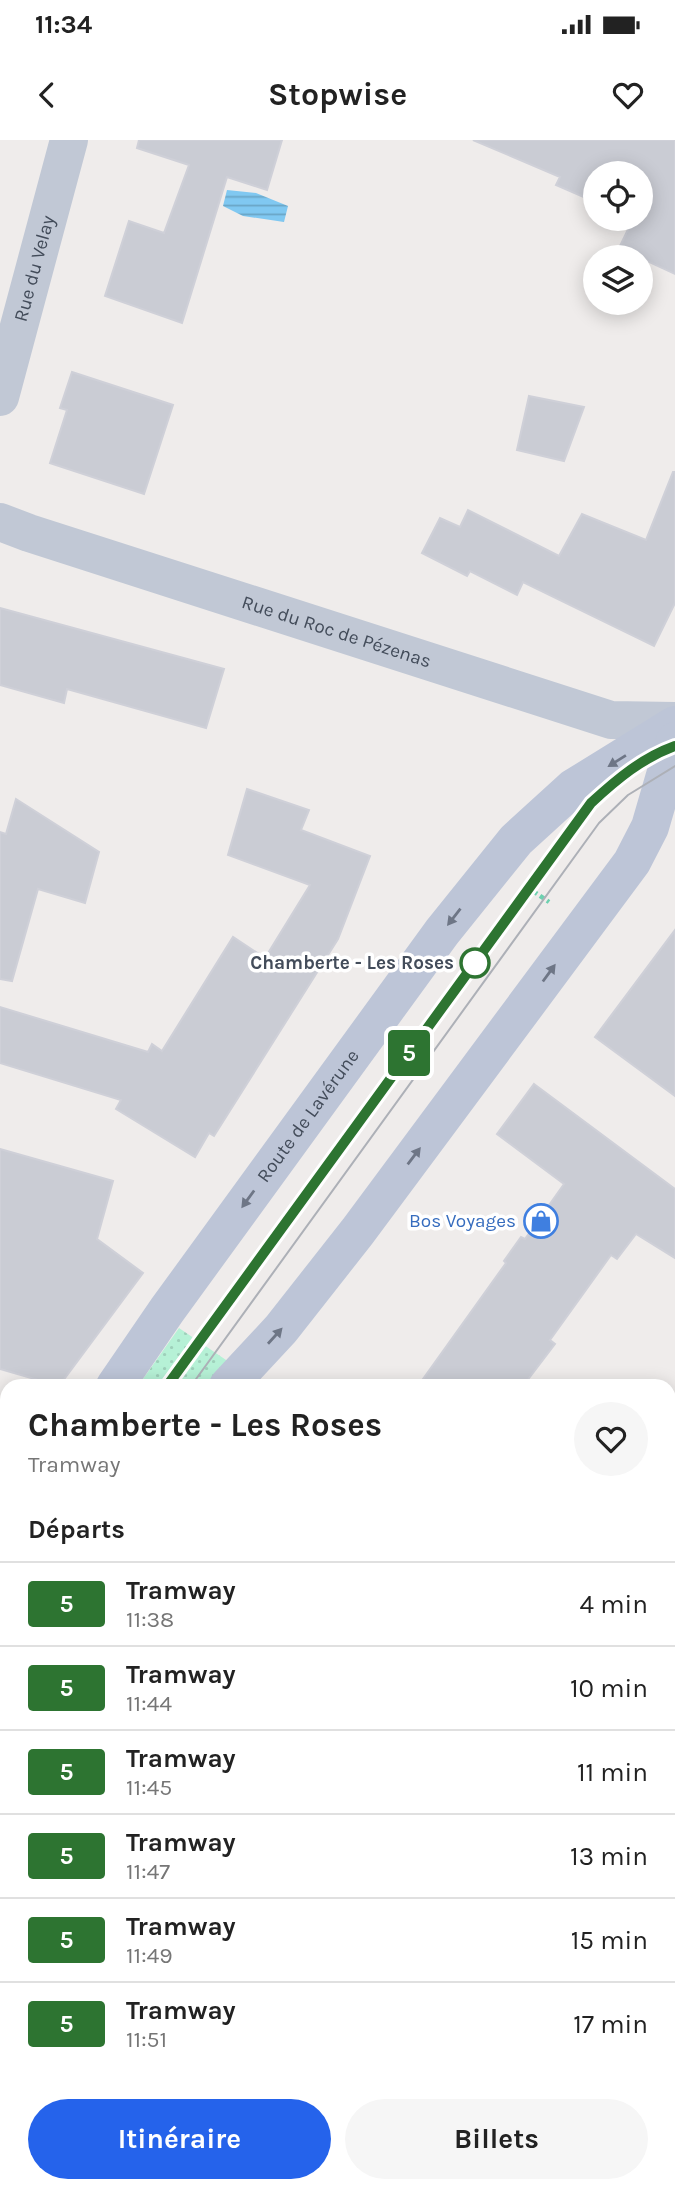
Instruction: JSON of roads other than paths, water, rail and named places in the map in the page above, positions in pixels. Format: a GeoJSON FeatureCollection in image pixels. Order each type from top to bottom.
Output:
{"type":"FeatureCollection","features":[{"type":"Feature","properties":{"kind":"street","name":"Rue du Velay"},"geometry":{"type":"LineString","coordinates":[[0,397],[69,140]]}},
{"type":"Feature","properties":{"kind":"street","name":"Rue du Roc de Pézenas"},"geometry":{"type":"LineString","coordinates":[[0,522],[611,720],[675,723]]}},
{"type":"Feature","properties":{"kind":"street","name":"Route de Lavérune"},"geometry":{"type":"LineString","coordinates":[[120,1379],[442,932],[516,840],[573,788],[675,723]]}},
{"type":"Feature","properties":{"kind":"street"},"geometry":{"type":"LineString","coordinates":[[235,1379],[281,1329],[358,1231],[632,862],[650,827],[675,741]]}},
{"type":"Feature","properties":{"kind":"water"},"geometry":{"type":"Polygon","coordinates":[[[227,190],[256,193],[288,206],[284,222],[243,216],[223,206],[227,190]]]}},
{"type":"Feature","properties":{"kind":"tram line"},"geometry":{"type":"LineString","coordinates":[[172,1379],[591,803],[641,763],[675,746]]}},
{"type":"Feature","properties":{"kind":"tram line","name":"5"},"geometry":{"type":"LineString","coordinates":[[172,1379],[591,803],[621,775],[675,746]]}},
{"type":"Feature","properties":{"kind":"tram line"},"geometry":{"type":"LineString","coordinates":[[196,1379],[599,823],[628,795],[675,766]]}},
{"type":"Feature","properties":{"kind":"place","name":"Chamberte - Les Roses"},"geometry":{"type":"Point","coordinates":[475,963]}},
{"type":"Feature","properties":{"kind":"place","name":"Bos Voyages"},"geometry":{"type":"Point","coordinates":[541,1221]}}]}
